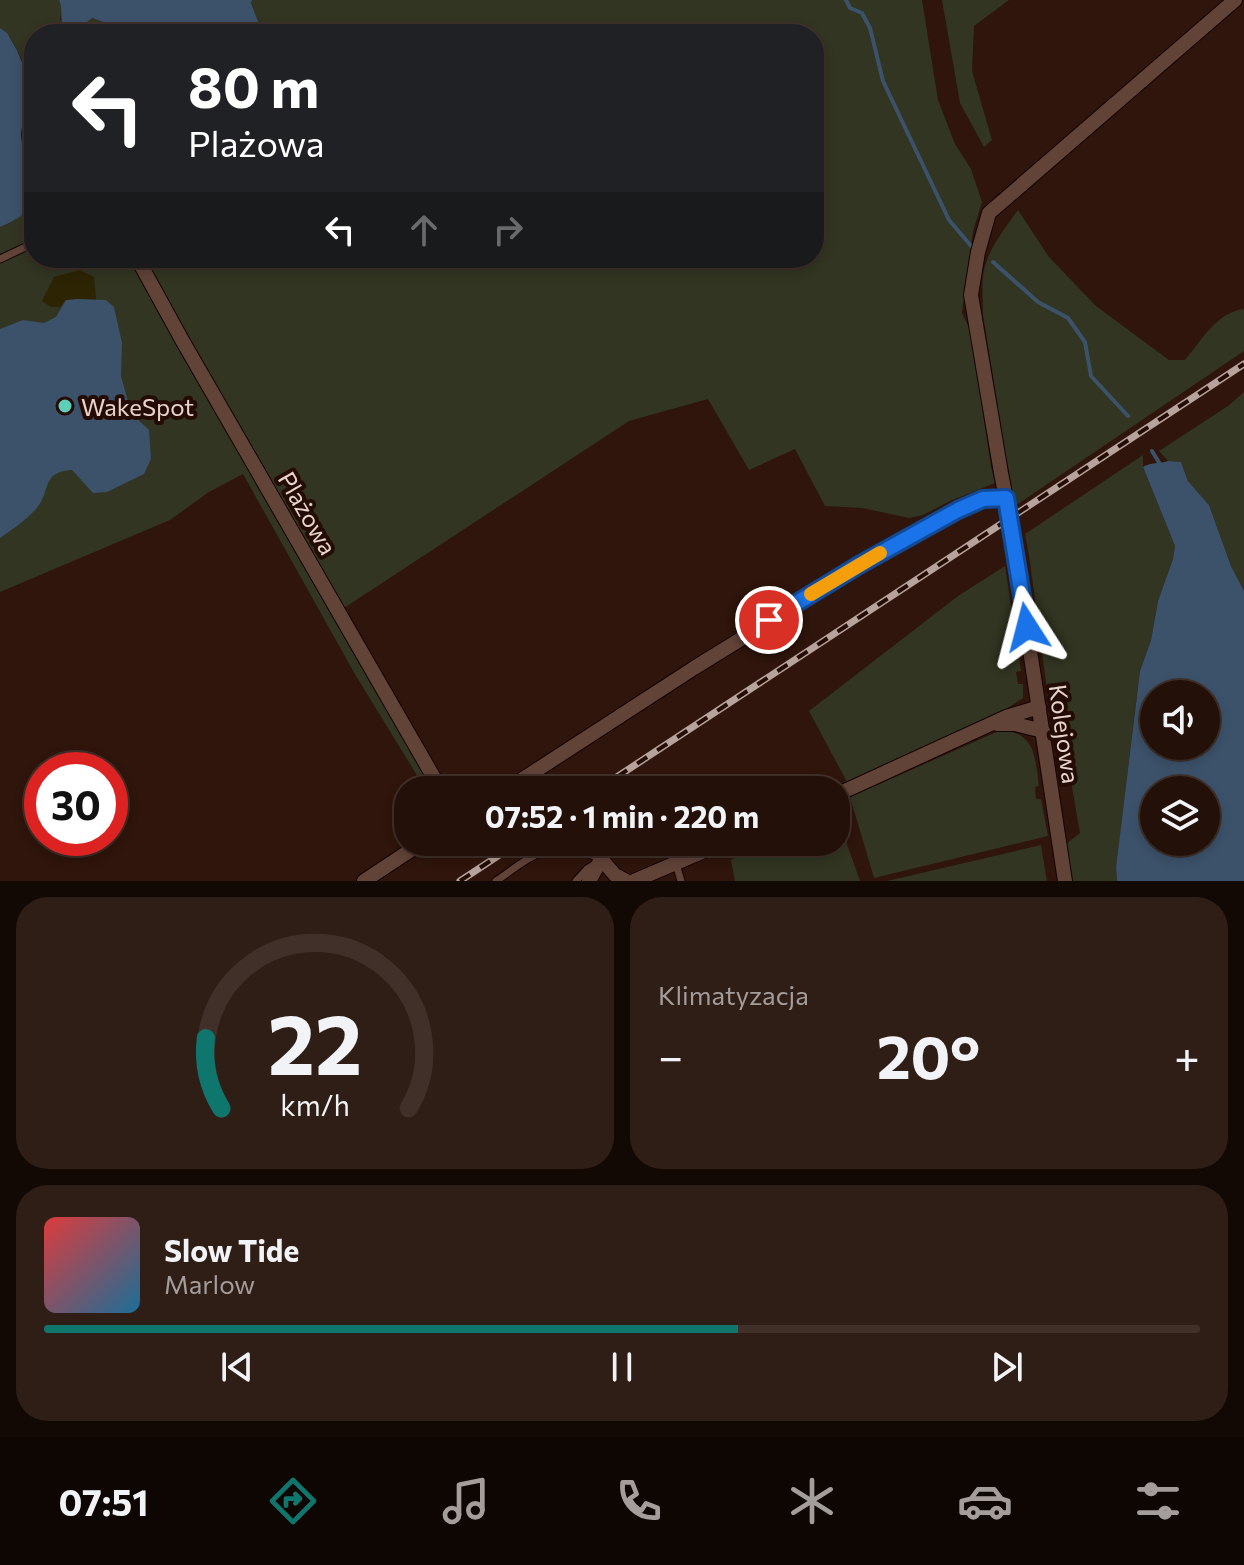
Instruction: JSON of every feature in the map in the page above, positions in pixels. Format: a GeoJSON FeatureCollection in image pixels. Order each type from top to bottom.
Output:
{"type":"FeatureCollection","features":[{"type":"Feature","properties":{"kind":"street","name":"Kolejowa"},"geometry":{"type":"LineString","coordinates":[[1065,881],[1006,498],[971,295],[978,252],[989,213],[1235,0]]}},
{"type":"Feature","properties":{"kind":"street","name":"Plażowa"},"geometry":{"type":"LineString","coordinates":[[143,268],[433,776]]}},
{"type":"Feature","properties":{"kind":"street"},"geometry":{"type":"LineString","coordinates":[[528,776],[870,558],[976,501],[1006,498]]}},
{"type":"Feature","properties":{"kind":"street"},"geometry":{"type":"LineString","coordinates":[[850,789],[1006,717],[1039,707]]}},
{"type":"Feature","properties":{"kind":"street"},"geometry":{"type":"LineString","coordinates":[[993,725],[1015,724],[1043,731]]}},
{"type":"Feature","properties":{"kind":"street"},"geometry":{"type":"LineString","coordinates":[[364,881],[402,856]]}},
{"type":"Feature","properties":{"kind":"street"},"geometry":{"type":"LineString","coordinates":[[589,881],[604,856]]}},
{"type":"Feature","properties":{"kind":"street"},"geometry":{"type":"LineString","coordinates":[[634,881],[694,856]]}},
{"type":"Feature","properties":{"kind":"street"},"geometry":{"type":"LineString","coordinates":[[602,860],[608,881]]}},
{"type":"Feature","properties":{"kind":"street"},"geometry":{"type":"LineString","coordinates":[[602,860],[615,875],[626,881]]}},
{"type":"Feature","properties":{"kind":"lane"},"geometry":{"type":"LineString","coordinates":[[0,259],[24,248]]}},
{"type":"Feature","properties":{"kind":"lane"},"geometry":{"type":"LineString","coordinates":[[496,881],[538,853],[548,851],[588,852],[602,860],[587,869],[576,881]]}},
{"type":"Feature","properties":{"kind":"lane"},"geometry":{"type":"LineString","coordinates":[[676,864],[681,881]]}},
{"type":"Feature","properties":{"kind":"green space"},"geometry":{"type":"Polygon","coordinates":[[[0,0],[59,0],[62,6],[60,20],[70,24],[24,24],[24,64],[16,47],[0,28],[0,0]]]}},
{"type":"Feature","properties":{"kind":"green space"},"geometry":{"type":"Polygon","coordinates":[[[252,0],[922,0],[938,100],[955,144],[971,169],[982,202],[973,231],[962,313],[971,332],[995,483],[923,515],[909,518],[862,508],[825,506],[795,449],[749,470],[708,399],[629,421],[344,608],[442,776],[417,776],[356,676],[243,474],[209,492],[170,520],[0,592],[0,227],[24,213],[24,268],[824,268],[824,24],[259,24],[252,0]]]}},
{"type":"Feature","properties":{"kind":"green space"},"geometry":{"type":"Polygon","coordinates":[[[942,0],[1009,0],[974,26],[972,71],[992,140],[984,147],[960,103],[942,0]]]}},
{"type":"Feature","properties":{"kind":"green space"},"geometry":{"type":"Polygon","coordinates":[[[92,18],[106,24],[85,24],[92,18]]]}},
{"type":"Feature","properties":{"kind":"green space"},"geometry":{"type":"Polygon","coordinates":[[[1018,210],[1049,257],[1096,306],[1169,360],[1185,360],[1218,321],[1244,309],[1244,351],[1015,506],[983,315],[982,287],[990,254],[1018,210]]]}},
{"type":"Feature","properties":{"kind":"green space"},"geometry":{"type":"Polygon","coordinates":[[[1244,392],[1244,591],[1231,566],[1209,505],[1188,481],[1181,462],[1168,461],[1159,451],[1244,392]]]}},
{"type":"Feature","properties":{"kind":"green space"},"geometry":{"type":"Polygon","coordinates":[[[1143,455],[1143,467],[1175,546],[1173,559],[1158,601],[1151,640],[1140,671],[1116,867],[1117,881],[1072,881],[1065,845],[1080,833],[1064,741],[1054,742],[1025,534],[1143,455]]]}},
{"type":"Feature","properties":{"kind":"green space"},"geometry":{"type":"Polygon","coordinates":[[[1005,566],[1021,671],[1016,672],[1018,684],[1023,684],[1023,698],[1006,709],[850,781],[850,776],[844,776],[809,711],[958,596],[1005,566]]]}},
{"type":"Feature","properties":{"kind":"green space"},"geometry":{"type":"Polygon","coordinates":[[[1001,730],[1013,732],[1032,749],[1039,786],[1035,787],[1036,799],[1041,799],[1048,836],[874,878],[850,797],[1001,730]]]}},
{"type":"Feature","properties":{"kind":"green space"},"geometry":{"type":"Polygon","coordinates":[[[1041,845],[1047,881],[887,881],[1041,845]]]}},
{"type":"Feature","properties":{"kind":"green space"},"geometry":{"type":"Polygon","coordinates":[[[850,853],[860,881],[735,881],[731,860],[739,856],[850,856],[850,853]]]}},
{"type":"Feature","properties":{"kind":"sand"},"geometry":{"type":"Polygon","coordinates":[[[80,270],[94,277],[96,300],[66,300],[60,307],[51,307],[42,301],[54,277],[80,270]]]}},
{"type":"Feature","properties":{"kind":"water"},"geometry":{"type":"Polygon","coordinates":[[[59,0],[252,0],[259,24],[106,24],[92,18],[85,24],[63,24],[59,0]]]}},
{"type":"Feature","properties":{"kind":"water"},"geometry":{"type":"Polygon","coordinates":[[[0,28],[7,33],[24,67],[21,139],[24,149],[24,215],[0,227],[0,28]]]}},
{"type":"Feature","properties":{"kind":"water","name":"WakeSpot"},"geometry":{"type":"Polygon","coordinates":[[[66,300],[106,300],[114,307],[122,343],[121,376],[132,414],[149,430],[151,459],[144,474],[107,492],[93,493],[72,470],[55,474],[36,509],[0,538],[0,329],[23,320],[44,323],[56,317],[66,300]]]}},
{"type":"Feature","properties":{"kind":"water"},"geometry":{"type":"Polygon","coordinates":[[[1181,462],[1188,481],[1209,505],[1231,566],[1244,591],[1244,881],[1117,881],[1116,867],[1140,671],[1175,546],[1143,467],[1181,462]]]}},
{"type":"Feature","properties":{"kind":"waterway"},"geometry":{"type":"LineString","coordinates":[[846,0],[850,8],[862,13],[870,28],[883,81],[949,220],[972,247]]}},
{"type":"Feature","properties":{"kind":"waterway"},"geometry":{"type":"LineString","coordinates":[[993,262],[1038,302],[1068,318],[1085,342],[1091,376],[1128,416]]}},
{"type":"Feature","properties":{"kind":"waterway"},"geometry":{"type":"LineString","coordinates":[[1152,451],[1163,469]]}},
{"type":"Feature","properties":{"kind":"railway"},"geometry":{"type":"LineString","coordinates":[[618,776],[1244,364]]}},
{"type":"Feature","properties":{"kind":"railway"},"geometry":{"type":"LineString","coordinates":[[460,881],[498,856]]}},
{"type":"Feature","properties":{"kind":"slow traffic"},"geometry":{"type":"LineString","coordinates":[[811,594],[880,553]]}},
{"type":"Feature","properties":{"kind":"place","name":"WakeSpot"},"geometry":{"type":"Point","coordinates":[65,406]}},
{"type":"Feature","properties":{"kind":"route"},"geometry":{"type":"LineString","coordinates":[[769,620],[958,510],[983,499],[1006,498],[1027,627]]}}]}
